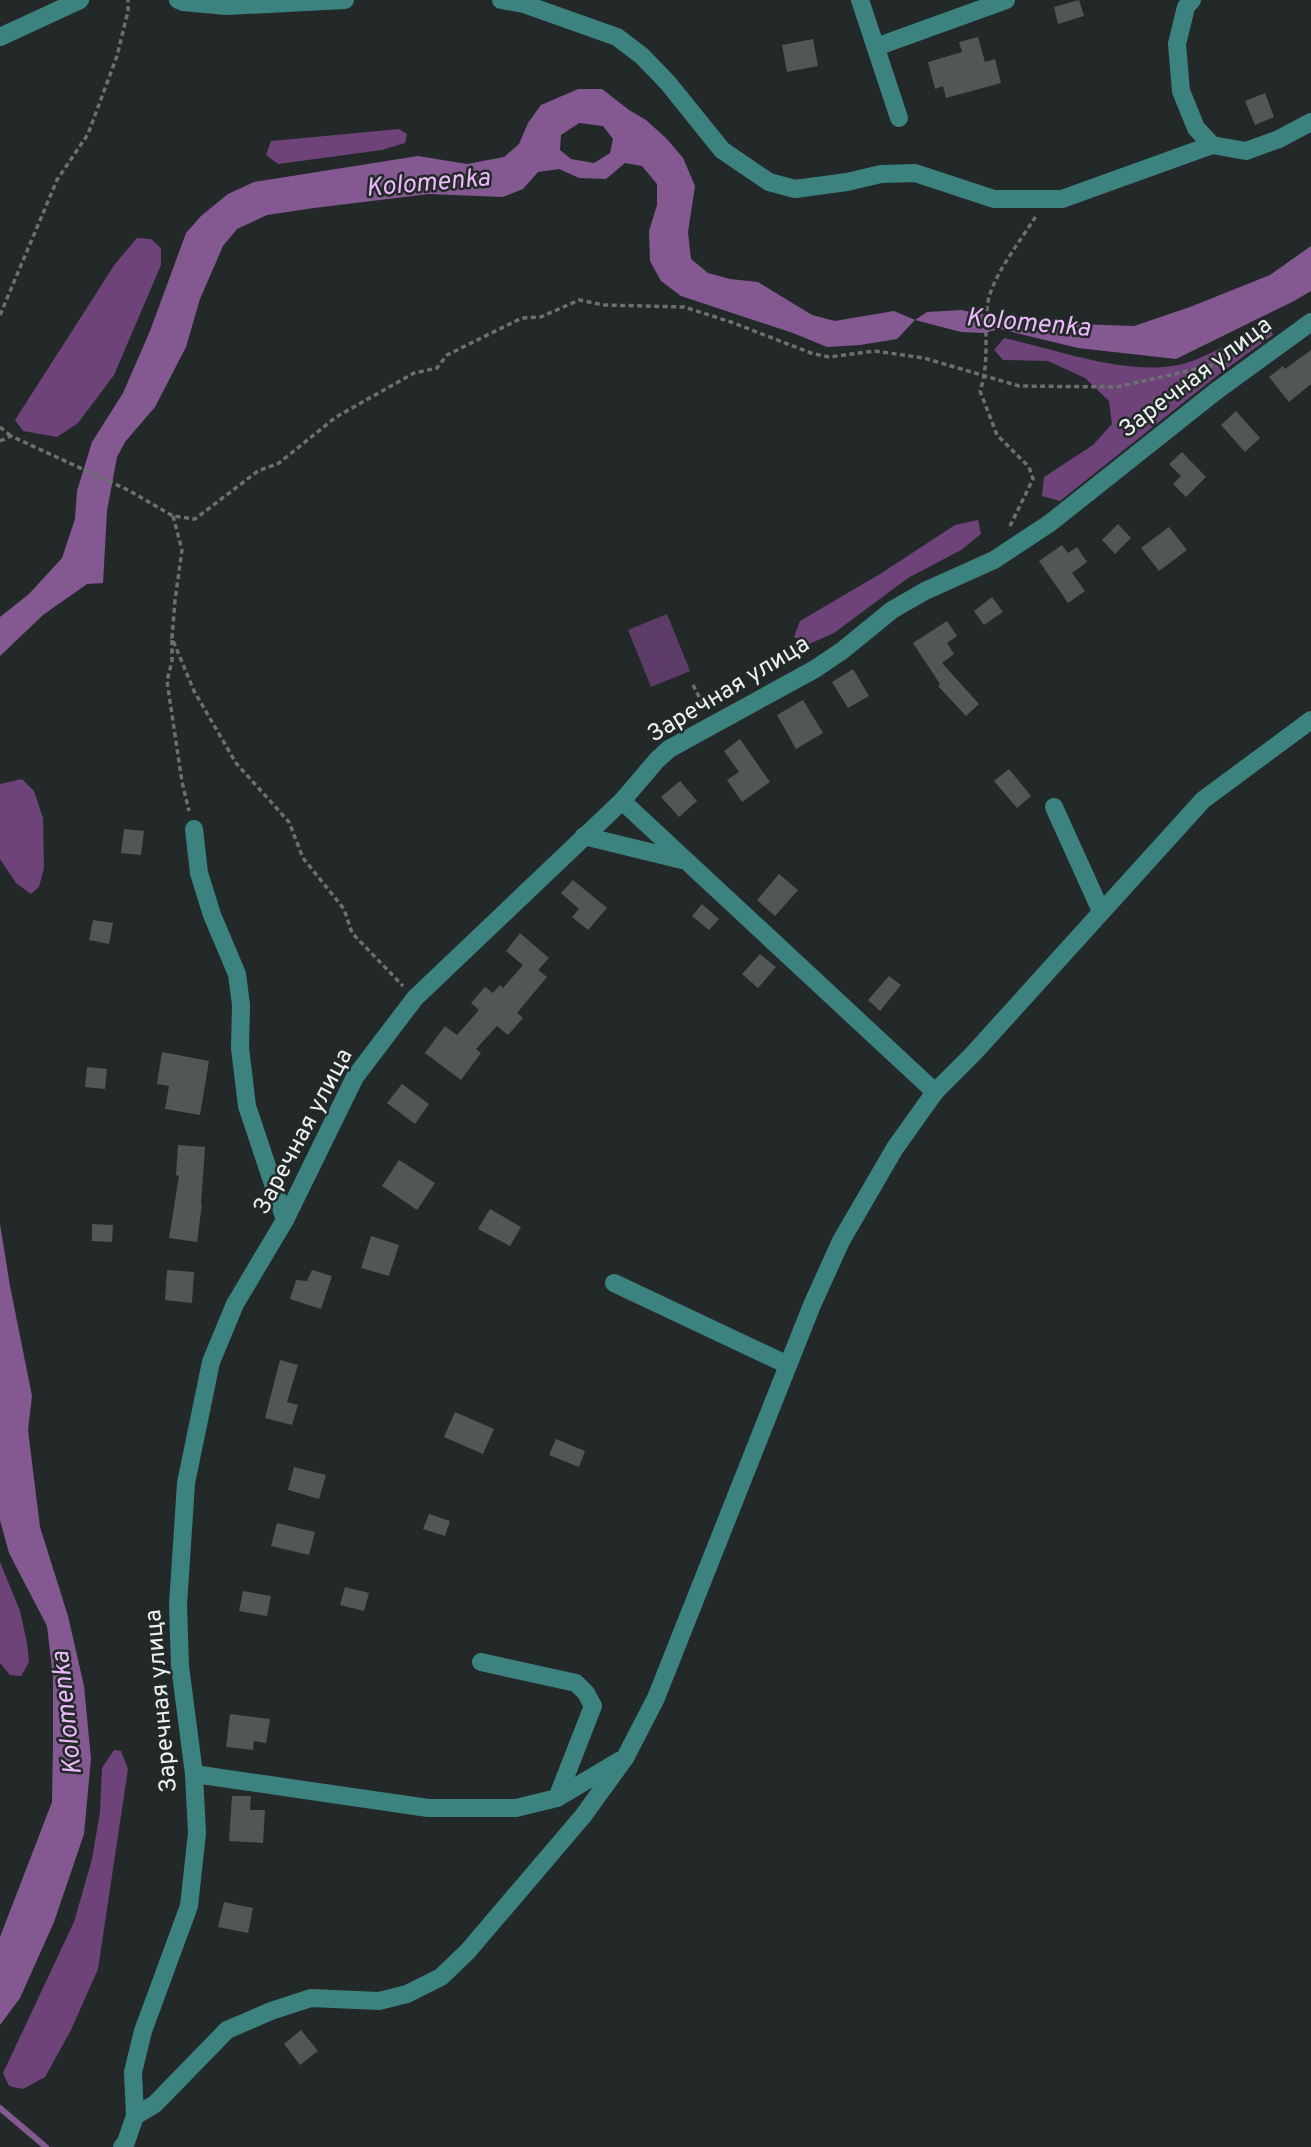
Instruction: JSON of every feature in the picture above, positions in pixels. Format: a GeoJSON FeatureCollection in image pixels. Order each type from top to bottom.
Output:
{"type":"FeatureCollection","features":[{"type":"Feature","properties":{"kind":"street"},"geometry":{"type":"LineString","coordinates":[[0,37],[80,0]]}},
{"type":"Feature","properties":{"kind":"street"},"geometry":{"type":"LineString","coordinates":[[178,0],[227,6],[345,0]]}},
{"type":"Feature","properties":{"kind":"street"},"geometry":{"type":"LineString","coordinates":[[501,0],[524,4],[617,37],[642,55],[722,150],[769,182],[795,189],[881,174],[915,173],[994,199],[1062,199],[1212,145],[1246,151],[1279,139],[1311,122]]}},
{"type":"Feature","properties":{"kind":"street"},"geometry":{"type":"LineString","coordinates":[[860,0],[899,118]]}},
{"type":"Feature","properties":{"kind":"street"},"geometry":{"type":"LineString","coordinates":[[876,47],[1006,0]]}},
{"type":"Feature","properties":{"kind":"street"},"geometry":{"type":"LineString","coordinates":[[1192,0],[1186,7],[1177,44],[1181,91],[1196,128],[1212,145]]}},
{"type":"Feature","properties":{"kind":"street","name":"Заречная улица"},"geometry":{"type":"LineString","coordinates":[[122,2147],[127,2142],[135,2116],[133,2072],[143,2031],[189,1906],[197,1833],[194,1774],[180,1666],[178,1605],[186,1483],[211,1362],[235,1304],[285,1220],[355,1077],[415,998],[622,801],[669,749],[815,669],[892,610],[925,591],[994,560],[1050,523],[1215,391],[1311,322]]}},
{"type":"Feature","properties":{"kind":"street"},"geometry":{"type":"LineString","coordinates":[[135,2116],[155,2104],[227,2030],[271,2011],[312,1998],[379,2001],[407,1994],[441,1978],[468,1951],[583,1816],[625,1758],[656,1698],[788,1365],[841,1241],[895,1148],[935,1092],[1203,800],[1311,720]]}},
{"type":"Feature","properties":{"kind":"street"},"geometry":{"type":"LineString","coordinates":[[622,801],[935,1092]]}},
{"type":"Feature","properties":{"kind":"street"},"geometry":{"type":"LineString","coordinates":[[1054,807],[1101,911]]}},
{"type":"Feature","properties":{"kind":"street"},"geometry":{"type":"LineString","coordinates":[[194,829],[199,873],[212,915],[237,974],[242,1006],[240,1048],[247,1106],[285,1220]]}},
{"type":"Feature","properties":{"kind":"street"},"geometry":{"type":"LineString","coordinates":[[584,836],[686,861]]}},
{"type":"Feature","properties":{"kind":"street"},"geometry":{"type":"LineString","coordinates":[[614,1283],[788,1365]]}},
{"type":"Feature","properties":{"kind":"street"},"geometry":{"type":"LineString","coordinates":[[481,1662],[576,1683],[586,1693],[593,1706],[557,1798]]}},
{"type":"Feature","properties":{"kind":"street"},"geometry":{"type":"LineString","coordinates":[[194,1774],[428,1808],[516,1808],[557,1798],[625,1758]]}},
{"type":"Feature","properties":{"kind":"path"},"geometry":{"type":"LineString","coordinates":[[0,315],[57,180],[88,134],[117,56],[128,11],[128,0]]}},
{"type":"Feature","properties":{"kind":"path"},"geometry":{"type":"LineString","coordinates":[[994,560],[1032,479],[1030,467],[998,435],[980,391],[985,376],[989,298],[1001,272],[1046,199]]}},
{"type":"Feature","properties":{"kind":"path"},"geometry":{"type":"LineString","coordinates":[[0,427],[54,458],[130,491],[173,516],[195,519],[258,471],[279,463],[336,417],[414,373],[438,368],[447,355],[522,318],[541,317],[579,300],[604,305],[684,307],[811,353],[829,357],[874,351],[924,358],[1019,386],[1117,387],[1231,361]]}},
{"type":"Feature","properties":{"kind":"path"},"geometry":{"type":"LineString","coordinates":[[0,440],[12,436]]}},
{"type":"Feature","properties":{"kind":"path"},"geometry":{"type":"LineString","coordinates":[[173,516],[182,550],[172,638],[172,662],[167,681],[181,782],[194,829]]}},
{"type":"Feature","properties":{"kind":"path"},"geometry":{"type":"LineString","coordinates":[[172,638],[194,691],[236,763],[289,822],[303,858],[344,909],[352,933],[415,998]]}},
{"type":"Feature","properties":{"kind":"path"},"geometry":{"type":"LineString","coordinates":[[693,685],[713,725]]}},
{"type":"Feature","properties":{"kind":"shaded area"},"geometry":{"type":"Polygon","coordinates":[[[399,129],[407,134],[405,143],[382,150],[278,164],[266,155],[271,141],[399,129]]]}},
{"type":"Feature","properties":{"kind":"shaded area"},"geometry":{"type":"Polygon","coordinates":[[[137,238],[151,239],[161,248],[161,265],[114,375],[78,423],[57,437],[23,431],[15,420],[115,264],[137,238]]]}},
{"type":"Feature","properties":{"kind":"shaded area"},"geometry":{"type":"Polygon","coordinates":[[[1269,326],[1273,335],[1218,375],[1060,501],[1042,496],[1044,477],[1093,445],[1112,424],[1109,401],[1085,378],[1048,361],[1003,360],[994,350],[1004,338],[1100,362],[1150,368],[1174,366],[1195,360],[1269,326]]]}},
{"type":"Feature","properties":{"kind":"shaded area"},"geometry":{"type":"Polygon","coordinates":[[[978,520],[981,534],[961,550],[908,578],[834,633],[809,644],[794,637],[800,621],[880,574],[955,525],[978,520]]]}},
{"type":"Feature","properties":{"kind":"shaded area"},"geometry":{"type":"Polygon","coordinates":[[[667,614],[690,671],[651,687],[628,630],[667,614]]]}},
{"type":"Feature","properties":{"kind":"shaded area"},"geometry":{"type":"Polygon","coordinates":[[[22,779],[34,791],[43,818],[44,868],[39,887],[31,894],[16,883],[0,859],[0,784],[22,779]]]}},
{"type":"Feature","properties":{"kind":"shaded area"},"geometry":{"type":"Polygon","coordinates":[[[0,1562],[20,1611],[27,1643],[29,1662],[21,1676],[10,1675],[0,1663],[0,1562]]]}},
{"type":"Feature","properties":{"kind":"shaded area"},"geometry":{"type":"Polygon","coordinates":[[[114,1750],[121,1751],[128,1769],[98,1969],[71,2030],[45,2077],[23,2089],[9,2086],[3,2073],[74,1922],[92,1859],[100,1812],[102,1768],[114,1750]]]}},
{"type":"Feature","properties":{"kind":"water","name":"Kolomenka"},"geometry":{"type":"Polygon","coordinates":[[[578,89],[602,89],[646,120],[667,139],[683,158],[695,186],[688,232],[691,259],[708,273],[758,282],[812,315],[835,321],[894,311],[915,320],[897,339],[827,347],[681,296],[661,281],[650,261],[649,231],[657,205],[657,184],[642,166],[625,163],[606,179],[579,178],[559,169],[538,172],[523,189],[503,197],[429,194],[267,215],[237,229],[223,246],[200,299],[186,347],[155,407],[125,442],[117,457],[107,511],[103,583],[87,584],[43,615],[0,656],[0,617],[29,594],[62,558],[75,519],[77,491],[92,442],[123,393],[150,331],[186,233],[201,216],[228,194],[254,182],[418,156],[467,164],[504,157],[519,144],[528,123],[541,105],[578,89]],[[579,123],[561,135],[560,150],[571,159],[594,163],[610,153],[613,139],[603,126],[579,123]]]}},
{"type":"Feature","properties":{"kind":"water","name":"Kolomenka"},"geometry":{"type":"Polygon","coordinates":[[[1311,246],[1311,291],[1176,359],[1078,348],[1000,329],[984,333],[961,332],[915,320],[927,312],[961,310],[1021,322],[1134,326],[1270,275],[1311,246]]]}},
{"type":"Feature","properties":{"kind":"water","name":"Kolomenka"},"geometry":{"type":"Polygon","coordinates":[[[0,1224],[32,1396],[28,1430],[40,1527],[68,1616],[84,1686],[91,1759],[84,1834],[54,1922],[20,1998],[0,2025],[0,1937],[52,1802],[53,1677],[47,1626],[9,1553],[0,1520],[0,1224]]]}},
{"type":"Feature","properties":{"kind":"building"},"geometry":{"type":"Polygon","coordinates":[[[1079,0],[1084,16],[1058,24],[1054,7],[1079,0]]]}},
{"type":"Feature","properties":{"kind":"building"},"geometry":{"type":"Polygon","coordinates":[[[978,37],[985,62],[995,59],[1001,83],[946,98],[943,86],[935,89],[928,62],[962,52],[959,42],[978,37]]]}},
{"type":"Feature","properties":{"kind":"building"},"geometry":{"type":"Polygon","coordinates":[[[813,39],[818,66],[787,72],[782,45],[813,39]]]}},
{"type":"Feature","properties":{"kind":"building"},"geometry":{"type":"Polygon","coordinates":[[[1265,93],[1274,117],[1255,125],[1245,101],[1265,93]]]}},
{"type":"Feature","properties":{"kind":"building"},"geometry":{"type":"Polygon","coordinates":[[[1311,350],[1311,384],[1289,402],[1269,377],[1311,350]]]}},
{"type":"Feature","properties":{"kind":"building"},"geometry":{"type":"Polygon","coordinates":[[[1236,411],[1260,438],[1245,452],[1221,425],[1236,411]]]}},
{"type":"Feature","properties":{"kind":"building"},"geometry":{"type":"Polygon","coordinates":[[[1182,452],[1206,477],[1186,497],[1173,484],[1181,476],[1169,464],[1182,452]]]}},
{"type":"Feature","properties":{"kind":"building"},"geometry":{"type":"Polygon","coordinates":[[[1118,524],[1131,538],[1115,554],[1102,540],[1118,524]]]}},
{"type":"Feature","properties":{"kind":"building"},"geometry":{"type":"Polygon","coordinates":[[[1169,527],[1187,550],[1159,571],[1141,548],[1169,527]]]}},
{"type":"Feature","properties":{"kind":"building"},"geometry":{"type":"Polygon","coordinates":[[[1062,545],[1068,553],[1077,547],[1087,562],[1072,573],[1085,591],[1068,603],[1039,561],[1062,545]]]}},
{"type":"Feature","properties":{"kind":"building"},"geometry":{"type":"Polygon","coordinates":[[[992,597],[1003,612],[984,625],[974,611],[992,597]]]}},
{"type":"Feature","properties":{"kind":"building"},"geometry":{"type":"Polygon","coordinates":[[[947,621],[957,636],[947,643],[954,654],[942,663],[979,704],[966,716],[938,686],[940,684],[913,643],[947,621]]]}},
{"type":"Feature","properties":{"kind":"building"},"geometry":{"type":"Polygon","coordinates":[[[853,669],[869,696],[848,708],[832,682],[853,669]]]}},
{"type":"Feature","properties":{"kind":"building"},"geometry":{"type":"Polygon","coordinates":[[[803,700],[823,733],[796,749],[777,715],[803,700]]]}},
{"type":"Feature","properties":{"kind":"building"},"geometry":{"type":"Polygon","coordinates":[[[740,739],[770,782],[742,802],[727,780],[739,772],[724,751],[740,739]]]}},
{"type":"Feature","properties":{"kind":"building"},"geometry":{"type":"Polygon","coordinates":[[[1009,769],[1031,796],[1017,808],[994,781],[1009,769]]]}},
{"type":"Feature","properties":{"kind":"building"},"geometry":{"type":"Polygon","coordinates":[[[680,781],[697,801],[679,817],[661,797],[680,781]]]}},
{"type":"Feature","properties":{"kind":"building"},"geometry":{"type":"Polygon","coordinates":[[[124,829],[144,831],[141,855],[121,853],[124,829]]]}},
{"type":"Feature","properties":{"kind":"building"},"geometry":{"type":"Polygon","coordinates":[[[779,874],[798,890],[775,916],[757,900],[779,874]]]}},
{"type":"Feature","properties":{"kind":"building"},"geometry":{"type":"Polygon","coordinates":[[[573,880],[607,908],[588,930],[572,917],[579,909],[561,893],[573,880]]]}},
{"type":"Feature","properties":{"kind":"building"},"geometry":{"type":"Polygon","coordinates":[[[702,904],[719,919],[709,930],[692,916],[702,904]]]}},
{"type":"Feature","properties":{"kind":"building"},"geometry":{"type":"Polygon","coordinates":[[[93,920],[113,923],[109,944],[89,940],[93,920]]]}},
{"type":"Feature","properties":{"kind":"building"},"geometry":{"type":"Polygon","coordinates":[[[520,933],[549,958],[538,970],[547,977],[517,1013],[523,1018],[508,1035],[497,1026],[476,1049],[481,1053],[461,1080],[425,1053],[445,1026],[457,1035],[479,1010],[471,1003],[485,987],[493,993],[500,985],[503,988],[523,965],[506,951],[520,933]]]}},
{"type":"Feature","properties":{"kind":"building"},"geometry":{"type":"Polygon","coordinates":[[[760,954],[776,967],[758,988],[742,974],[760,954]]]}},
{"type":"Feature","properties":{"kind":"building"},"geometry":{"type":"Polygon","coordinates":[[[889,976],[901,985],[880,1011],[868,1000],[889,976]]]}},
{"type":"Feature","properties":{"kind":"building"},"geometry":{"type":"Polygon","coordinates":[[[162,1052],[209,1061],[200,1115],[165,1109],[169,1086],[157,1084],[162,1052]]]}},
{"type":"Feature","properties":{"kind":"building"},"geometry":{"type":"Polygon","coordinates":[[[87,1067],[107,1069],[105,1089],[85,1087],[87,1067]]]}},
{"type":"Feature","properties":{"kind":"building"},"geometry":{"type":"Polygon","coordinates":[[[402,1084],[429,1104],[415,1124],[387,1103],[402,1084]]]}},
{"type":"Feature","properties":{"kind":"building"},"geometry":{"type":"Polygon","coordinates":[[[178,1145],[205,1147],[197,1242],[169,1238],[179,1176],[176,1175],[178,1145]]]}},
{"type":"Feature","properties":{"kind":"building"},"geometry":{"type":"Polygon","coordinates":[[[399,1160],[435,1183],[417,1210],[382,1186],[399,1160]]]}},
{"type":"Feature","properties":{"kind":"building"},"geometry":{"type":"Polygon","coordinates":[[[490,1209],[521,1227],[510,1246],[478,1229],[490,1209]]]}},
{"type":"Feature","properties":{"kind":"building"},"geometry":{"type":"Polygon","coordinates":[[[92,1224],[113,1225],[112,1242],[92,1241],[92,1224]]]}},
{"type":"Feature","properties":{"kind":"building"},"geometry":{"type":"Polygon","coordinates":[[[371,1236],[399,1245],[389,1276],[361,1268],[371,1236]]]}},
{"type":"Feature","properties":{"kind":"building"},"geometry":{"type":"Polygon","coordinates":[[[167,1270],[194,1272],[192,1303],[165,1300],[167,1270]]]}},
{"type":"Feature","properties":{"kind":"building"},"geometry":{"type":"Polygon","coordinates":[[[312,1270],[332,1276],[321,1309],[290,1299],[296,1280],[307,1281],[312,1270]]]}},
{"type":"Feature","properties":{"kind":"building"},"geometry":{"type":"Polygon","coordinates":[[[280,1360],[298,1365],[287,1402],[298,1405],[292,1425],[265,1418],[280,1360]]]}},
{"type":"Feature","properties":{"kind":"building"},"geometry":{"type":"Polygon","coordinates":[[[455,1412],[494,1429],[483,1454],[444,1437],[455,1412]]]}},
{"type":"Feature","properties":{"kind":"building"},"geometry":{"type":"Polygon","coordinates":[[[556,1439],[585,1451],[579,1467],[549,1455],[556,1439]]]}},
{"type":"Feature","properties":{"kind":"building"},"geometry":{"type":"Polygon","coordinates":[[[294,1467],[326,1475],[319,1499],[288,1490],[294,1467]]]}},
{"type":"Feature","properties":{"kind":"building"},"geometry":{"type":"Polygon","coordinates":[[[429,1514],[450,1521],[445,1536],[423,1529],[429,1514]]]}},
{"type":"Feature","properties":{"kind":"building"},"geometry":{"type":"Polygon","coordinates":[[[277,1523],[315,1532],[309,1555],[271,1546],[277,1523]]]}},
{"type":"Feature","properties":{"kind":"building"},"geometry":{"type":"Polygon","coordinates":[[[345,1587],[369,1593],[364,1611],[340,1605],[345,1587]]]}},
{"type":"Feature","properties":{"kind":"building"},"geometry":{"type":"Polygon","coordinates":[[[243,1591],[271,1596],[267,1616],[239,1611],[243,1591]]]}},
{"type":"Feature","properties":{"kind":"building"},"geometry":{"type":"Polygon","coordinates":[[[230,1714],[270,1719],[266,1743],[254,1741],[253,1750],[226,1747],[230,1714]]]}},
{"type":"Feature","properties":{"kind":"building"},"geometry":{"type":"Polygon","coordinates":[[[232,1796],[251,1796],[250,1810],[265,1810],[263,1843],[229,1841],[232,1796]]]}},
{"type":"Feature","properties":{"kind":"building"},"geometry":{"type":"Polygon","coordinates":[[[224,1902],[253,1908],[248,1933],[218,1927],[224,1902]]]}},
{"type":"Feature","properties":{"kind":"building"},"geometry":{"type":"Polygon","coordinates":[[[301,2030],[318,2051],[300,2065],[284,2044],[301,2030]]]}},
{"type":"Feature","properties":{"kind":"waterway"},"geometry":{"type":"LineString","coordinates":[[0,2108],[46,2147]]}}]}
